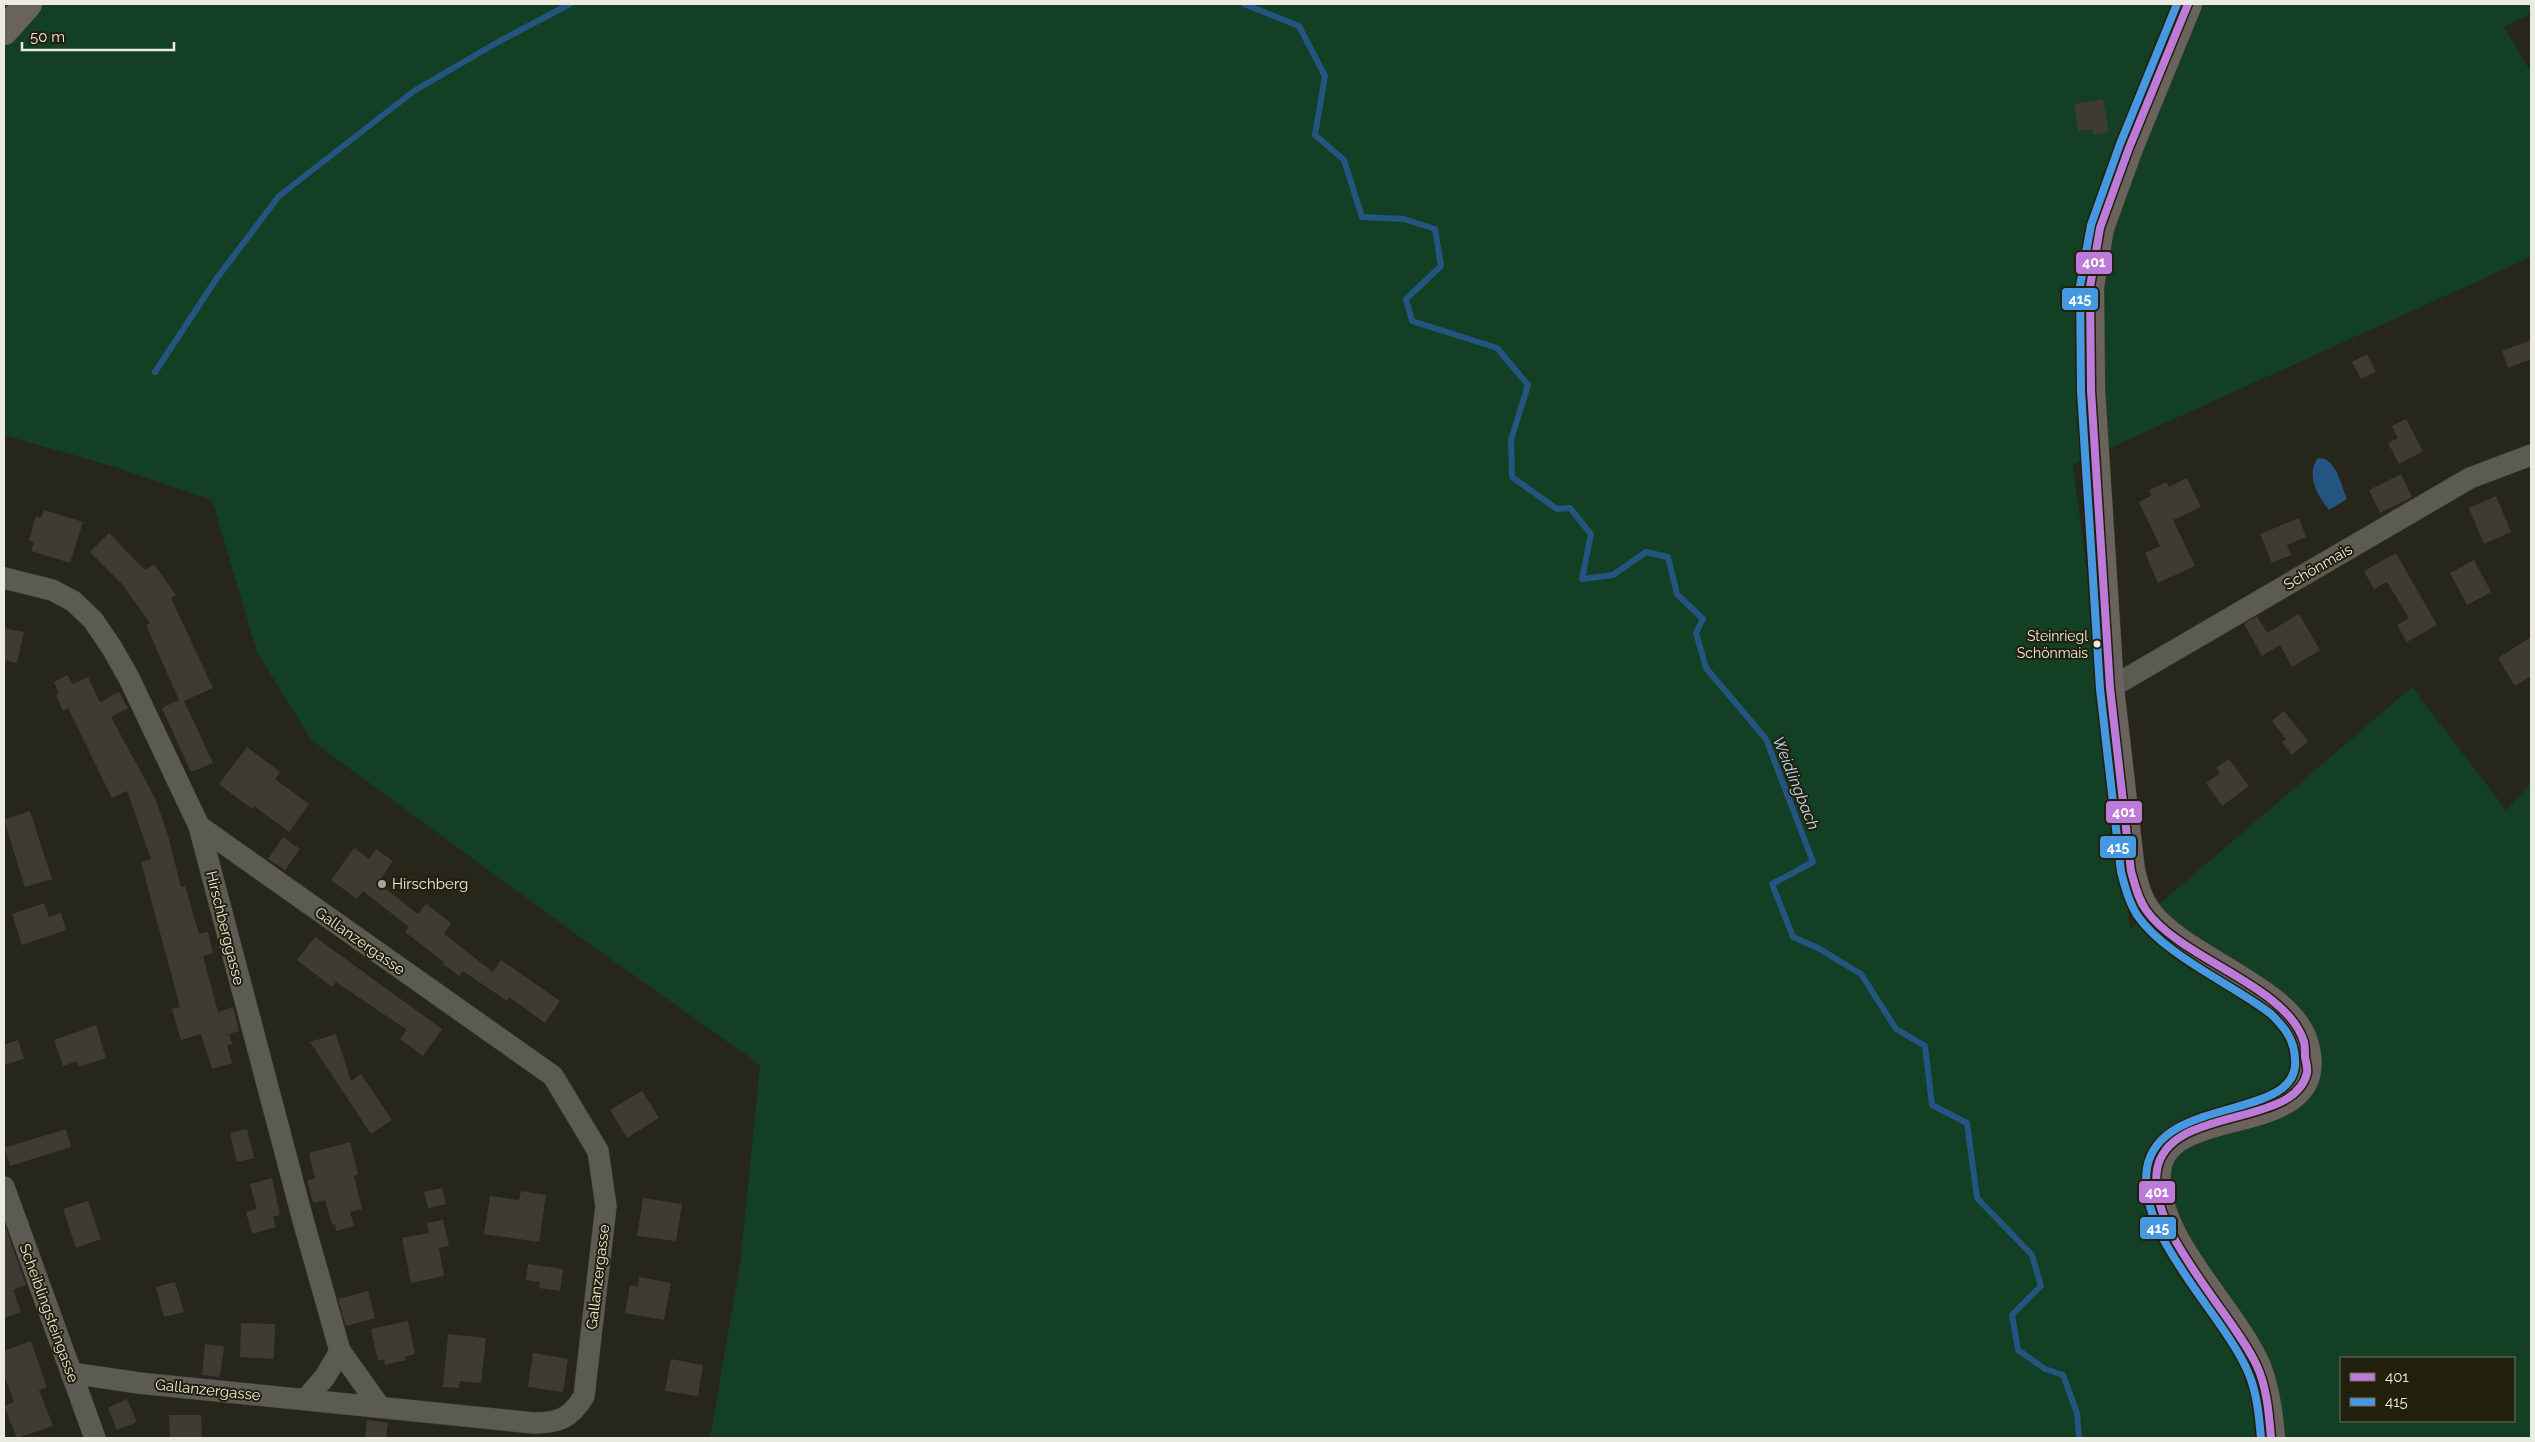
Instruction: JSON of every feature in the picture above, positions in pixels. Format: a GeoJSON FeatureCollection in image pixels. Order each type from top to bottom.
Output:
{"type":"FeatureCollection","features":[{"type":"Feature","properties":{"kind":"main road"},"geometry":{"type":"LineString","coordinates":[[4,31],[28,4]]}},
{"type":"Feature","properties":{"kind":"main road"},"geometry":{"type":"LineString","coordinates":[[2188,4],[2115,185],[2100,228],[2090,279],[2091,390],[2110,688],[2130,871],[2142,904],[2159,926],[2171,936],[2274,1003],[2294,1022],[2304,1042],[2306,1057],[2304,1077],[2292,1095],[2274,1106],[2254,1114],[2207,1125],[2174,1141],[2165,1149],[2157,1170],[2162,1210],[2169,1229],[2241,1337],[2256,1366],[2265,1392],[2271,1438]]}},
{"type":"Feature","properties":{"kind":"street","name":"Schönmais"},"geometry":{"type":"LineString","coordinates":[[2110,688],[2470,478],[2531,455]]}},
{"type":"Feature","properties":{"kind":"street","name":"Hirschberggasse"},"geometry":{"type":"LineString","coordinates":[[4,578],[52,590],[74,601],[93,620],[129,678],[198,826],[303,1220],[340,1351],[380,1406]]}},
{"type":"Feature","properties":{"kind":"street","name":"Gallanzergasse"},"geometry":{"type":"LineString","coordinates":[[71,1373],[112,1380],[380,1406],[534,1431],[569,1416],[584,1396],[606,1206],[598,1152],[553,1076],[198,826]]}},
{"type":"Feature","properties":{"kind":"street","name":"Scheiblingsteingasse"},"geometry":{"type":"LineString","coordinates":[[4,1187],[95,1438]]}},
{"type":"Feature","properties":{"kind":"street"},"geometry":{"type":"LineString","coordinates":[[305,1400],[325,1377],[340,1351]]}},
{"type":"Feature","properties":{"kind":"green space"},"geometry":{"type":"Polygon","coordinates":[[[4,4],[2531,4],[2531,13],[2504,27],[2531,72],[2531,257],[2073,465],[2120,826],[2130,929],[2412,687],[2506,810],[2531,783],[2531,1438],[710,1438],[740,1264],[760,1065],[573,932],[312,741],[257,652],[212,500],[118,468],[4,435],[4,4]]]}},
{"type":"Feature","properties":{"kind":"water"},"geometry":{"type":"Polygon","coordinates":[[[2318,458],[2324,459],[2334,467],[2347,499],[2329,510],[2314,485],[2313,471],[2318,458]]]}},
{"type":"Feature","properties":{"kind":"building"},"geometry":{"type":"Polygon","coordinates":[[[2103,99],[2109,132],[2093,135],[2092,129],[2078,131],[2074,104],[2103,99]]]}},
{"type":"Feature","properties":{"kind":"building"},"geometry":{"type":"Polygon","coordinates":[[[2531,340],[2531,359],[2508,368],[2502,351],[2531,340]]]}},
{"type":"Feature","properties":{"kind":"building"},"geometry":{"type":"Polygon","coordinates":[[[2367,354],[2376,372],[2361,379],[2352,362],[2367,354]]]}},
{"type":"Feature","properties":{"kind":"building"},"geometry":{"type":"Polygon","coordinates":[[[2406,419],[2423,451],[2399,464],[2388,443],[2398,438],[2392,426],[2406,419]]]}},
{"type":"Feature","properties":{"kind":"building"},"geometry":{"type":"Polygon","coordinates":[[[2401,474],[2412,497],[2380,513],[2369,490],[2401,474]]]}},
{"type":"Feature","properties":{"kind":"building"},"geometry":{"type":"Polygon","coordinates":[[[2187,478],[2201,507],[2173,520],[2195,566],[2158,583],[2145,553],[2160,546],[2139,502],[2151,496],[2149,490],[2166,482],[2169,487],[2187,478]]]}},
{"type":"Feature","properties":{"kind":"building"},"geometry":{"type":"Polygon","coordinates":[[[2496,496],[2511,532],[2484,544],[2469,508],[2496,496]]]}},
{"type":"Feature","properties":{"kind":"building"},"geometry":{"type":"Polygon","coordinates":[[[44,510],[83,522],[70,563],[31,551],[34,542],[29,540],[36,516],[41,518],[44,510]]]}},
{"type":"Feature","properties":{"kind":"building"},"geometry":{"type":"Polygon","coordinates":[[[2299,518],[2306,537],[2287,545],[2291,555],[2272,563],[2260,534],[2299,518]]]}},
{"type":"Feature","properties":{"kind":"building"},"geometry":{"type":"Polygon","coordinates":[[[109,533],[145,570],[154,564],[176,595],[171,598],[213,688],[184,701],[213,763],[191,772],[162,708],[179,700],[146,625],[150,623],[121,583],[90,552],[109,533]]]}},
{"type":"Feature","properties":{"kind":"building"},"geometry":{"type":"Polygon","coordinates":[[[2396,553],[2437,625],[2407,642],[2397,625],[2409,618],[2387,582],[2374,589],[2364,571],[2396,553]]]}},
{"type":"Feature","properties":{"kind":"building"},"geometry":{"type":"Polygon","coordinates":[[[2474,560],[2491,592],[2467,605],[2450,573],[2474,560]]]}},
{"type":"Feature","properties":{"kind":"building"},"geometry":{"type":"Polygon","coordinates":[[[2299,614],[2320,650],[2292,667],[2280,645],[2262,656],[2244,624],[2257,616],[2267,633],[2299,614]]]}},
{"type":"Feature","properties":{"kind":"building"},"geometry":{"type":"Polygon","coordinates":[[[4,628],[24,632],[17,663],[4,660],[4,628]]]}},
{"type":"Feature","properties":{"kind":"building"},"geometry":{"type":"Polygon","coordinates":[[[2531,637],[2531,676],[2515,686],[2498,658],[2531,637]]]}},
{"type":"Feature","properties":{"kind":"building"},"geometry":{"type":"Polygon","coordinates":[[[67,675],[73,684],[88,677],[100,702],[119,692],[128,708],[111,717],[154,796],[167,832],[181,887],[185,886],[199,934],[208,932],[213,953],[203,956],[218,1012],[233,1007],[239,1031],[229,1034],[232,1044],[227,1045],[232,1063],[212,1069],[201,1034],[181,1040],[172,1009],[180,1007],[141,862],[151,859],[127,791],[112,798],[68,708],[63,711],[56,695],[59,693],[54,682],[67,675]]]}},
{"type":"Feature","properties":{"kind":"building"},"geometry":{"type":"Polygon","coordinates":[[[2284,711],[2308,741],[2292,755],[2282,742],[2286,739],[2272,721],[2284,711]]]}},
{"type":"Feature","properties":{"kind":"building"},"geometry":{"type":"Polygon","coordinates":[[[247,747],[280,772],[275,779],[309,804],[289,832],[254,806],[252,809],[219,784],[247,747]]]}},
{"type":"Feature","properties":{"kind":"building"},"geometry":{"type":"Polygon","coordinates":[[[2229,759],[2249,786],[2222,806],[2206,783],[2220,773],[2216,768],[2229,759]]]}},
{"type":"Feature","properties":{"kind":"building"},"geometry":{"type":"Polygon","coordinates":[[[30,811],[52,879],[25,887],[4,820],[30,811]]]}},
{"type":"Feature","properties":{"kind":"building"},"geometry":{"type":"Polygon","coordinates":[[[283,837],[300,849],[285,870],[268,859],[283,837]]]}},
{"type":"Feature","properties":{"kind":"building"},"geometry":{"type":"Polygon","coordinates":[[[354,848],[369,859],[376,849],[393,861],[378,883],[418,914],[426,904],[451,923],[444,934],[493,972],[501,960],[560,1001],[545,1023],[509,997],[507,1001],[463,971],[459,976],[405,932],[409,927],[363,891],[357,899],[331,880],[354,848]]]}},
{"type":"Feature","properties":{"kind":"building"},"geometry":{"type":"Polygon","coordinates":[[[44,903],[49,917],[61,913],[66,930],[22,945],[12,914],[44,903]]]}},
{"type":"Feature","properties":{"kind":"building"},"geometry":{"type":"Polygon","coordinates":[[[315,937],[442,1029],[423,1056],[400,1039],[407,1030],[336,982],[332,987],[297,960],[315,937]]]}},
{"type":"Feature","properties":{"kind":"building"},"geometry":{"type":"Polygon","coordinates":[[[96,1025],[106,1058],[79,1067],[77,1061],[63,1066],[54,1040],[96,1025]]]}},
{"type":"Feature","properties":{"kind":"building"},"geometry":{"type":"Polygon","coordinates":[[[336,1034],[351,1081],[361,1074],[392,1120],[371,1134],[310,1042],[336,1034]]]}},
{"type":"Feature","properties":{"kind":"building"},"geometry":{"type":"Polygon","coordinates":[[[18,1040],[24,1059],[4,1065],[4,1045],[18,1040]]]}},
{"type":"Feature","properties":{"kind":"building"},"geometry":{"type":"Polygon","coordinates":[[[642,1091],[659,1118],[627,1138],[610,1110],[642,1091]]]}},
{"type":"Feature","properties":{"kind":"building"},"geometry":{"type":"Polygon","coordinates":[[[66,1129],[71,1147],[10,1166],[4,1148],[66,1129]]]}},
{"type":"Feature","properties":{"kind":"building"},"geometry":{"type":"Polygon","coordinates":[[[247,1129],[254,1158],[237,1162],[230,1133],[247,1129]]]}},
{"type":"Feature","properties":{"kind":"building"},"geometry":{"type":"Polygon","coordinates":[[[350,1142],[358,1174],[354,1176],[362,1209],[350,1212],[354,1226],[336,1231],[335,1224],[332,1225],[325,1200],[313,1203],[307,1181],[315,1178],[309,1153],[350,1142]]]}},
{"type":"Feature","properties":{"kind":"building"},"geometry":{"type":"Polygon","coordinates":[[[272,1178],[280,1215],[273,1217],[276,1227],[252,1234],[246,1212],[257,1209],[250,1184],[272,1178]]]}},
{"type":"Feature","properties":{"kind":"building"},"geometry":{"type":"Polygon","coordinates":[[[442,1188],[446,1204],[428,1208],[424,1192],[442,1188]]]}},
{"type":"Feature","properties":{"kind":"building"},"geometry":{"type":"Polygon","coordinates":[[[521,1191],[546,1195],[539,1242],[484,1234],[490,1196],[519,1200],[521,1191]]]}},
{"type":"Feature","properties":{"kind":"building"},"geometry":{"type":"Polygon","coordinates":[[[643,1198],[682,1204],[676,1241],[637,1236],[643,1198]]]}},
{"type":"Feature","properties":{"kind":"building"},"geometry":{"type":"Polygon","coordinates":[[[88,1201],[101,1239],[76,1248],[63,1209],[88,1201]]]}},
{"type":"Feature","properties":{"kind":"building"},"geometry":{"type":"Polygon","coordinates":[[[443,1220],[449,1246],[439,1248],[444,1276],[411,1283],[402,1238],[429,1233],[427,1223],[443,1220]]]}},
{"type":"Feature","properties":{"kind":"building"},"geometry":{"type":"Polygon","coordinates":[[[6,1228],[26,1285],[13,1290],[21,1312],[4,1318],[4,1229],[6,1228]]]}},
{"type":"Feature","properties":{"kind":"building"},"geometry":{"type":"Polygon","coordinates":[[[528,1264],[563,1269],[560,1291],[539,1288],[540,1282],[526,1280],[528,1264]]]}},
{"type":"Feature","properties":{"kind":"building"},"geometry":{"type":"Polygon","coordinates":[[[639,1277],[671,1283],[664,1320],[625,1313],[630,1285],[638,1287],[639,1277]]]}},
{"type":"Feature","properties":{"kind":"building"},"geometry":{"type":"Polygon","coordinates":[[[175,1282],[184,1312],[164,1317],[156,1287],[175,1282]]]}},
{"type":"Feature","properties":{"kind":"building"},"geometry":{"type":"Polygon","coordinates":[[[368,1291],[375,1318],[346,1326],[338,1299],[368,1291]]]}},
{"type":"Feature","properties":{"kind":"building"},"geometry":{"type":"Polygon","coordinates":[[[408,1321],[415,1354],[405,1357],[406,1360],[385,1365],[384,1359],[378,1361],[371,1329],[408,1321]]]}},
{"type":"Feature","properties":{"kind":"building"},"geometry":{"type":"Polygon","coordinates":[[[241,1323],[275,1324],[274,1359],[240,1357],[241,1323]]]}},
{"type":"Feature","properties":{"kind":"building"},"geometry":{"type":"Polygon","coordinates":[[[448,1334],[486,1338],[481,1383],[460,1381],[459,1388],[443,1387],[448,1334]]]}},
{"type":"Feature","properties":{"kind":"building"},"geometry":{"type":"Polygon","coordinates":[[[31,1341],[47,1387],[39,1390],[53,1426],[17,1438],[4,1406],[14,1402],[4,1375],[4,1351],[31,1341]]]}},
{"type":"Feature","properties":{"kind":"building"},"geometry":{"type":"Polygon","coordinates":[[[205,1344],[224,1346],[220,1377],[202,1375],[205,1344]]]}},
{"type":"Feature","properties":{"kind":"building"},"geometry":{"type":"Polygon","coordinates":[[[533,1353],[568,1359],[563,1392],[528,1387],[533,1353]]]}},
{"type":"Feature","properties":{"kind":"building"},"geometry":{"type":"Polygon","coordinates":[[[671,1359],[703,1365],[698,1396],[665,1391],[671,1359]]]}},
{"type":"Feature","properties":{"kind":"building"},"geometry":{"type":"Polygon","coordinates":[[[127,1399],[137,1422],[117,1430],[108,1408],[127,1399]]]}},
{"type":"Feature","properties":{"kind":"building"},"geometry":{"type":"Polygon","coordinates":[[[169,1415],[201,1415],[202,1438],[170,1438],[169,1415]]]}},
{"type":"Feature","properties":{"kind":"building"},"geometry":{"type":"Polygon","coordinates":[[[367,1420],[388,1423],[386,1438],[365,1438],[367,1420]]]}},
{"type":"Feature","properties":{"kind":"waterway"},"geometry":{"type":"LineString","coordinates":[[155,372],[217,278],[279,196],[414,91],[498,42],[570,4]]}},
{"type":"Feature","properties":{"kind":"waterway","name":"Weidlingbach"},"geometry":{"type":"LineString","coordinates":[[1244,4],[1299,26],[1325,76],[1315,135],[1344,160],[1362,217],[1404,219],[1435,229],[1441,266],[1406,299],[1412,321],[1497,348],[1528,385],[1511,440],[1512,477],[1557,509],[1570,508],[1591,534],[1582,579],[1613,575],[1646,552],[1668,557],[1677,594],[1703,619],[1696,633],[1706,668],[1766,739],[1813,862],[1772,884],[1793,937],[1818,948],[1861,974],[1896,1029],[1925,1046],[1932,1105],[1967,1123],[1977,1198],[2032,1255],[2041,1286],[2012,1315],[2018,1350],[2045,1369],[2063,1375],[2077,1413],[2079,1438]]}},
{"type":"Feature","properties":{"kind":"transit line","name":"415"},"geometry":{"type":"LineString","coordinates":[[2177,4],[2120,144],[2091,225],[2080,286],[2081,391],[2100,689],[2121,872],[2126,889],[2137,915],[2149,930],[2181,956],[2271,1014],[2288,1034],[2293,1046],[2295,1059],[2291,1079],[2276,1092],[2254,1102],[2201,1118],[2176,1129],[2157,1145],[2147,1168],[2147,1194],[2155,1220],[2168,1247],[2236,1349],[2248,1372],[2256,1396],[2261,1438]]}},
{"type":"Feature","properties":{"kind":"transit line","name":"401"},"geometry":{"type":"LineString","coordinates":[[2188,4],[2129,148],[2100,228],[2090,287],[2091,390],[2110,688],[2131,871],[2137,892],[2146,910],[2162,928],[2183,944],[2256,988],[2277,1004],[2294,1022],[2304,1042],[2307,1073],[2297,1091],[2280,1103],[2183,1135],[2166,1149],[2157,1170],[2157,1194],[2165,1219],[2178,1245],[2257,1366],[2265,1392],[2271,1438]]}},
{"type":"Feature","properties":{"kind":"place","name":"Steinriegl Schönmais"},"geometry":{"type":"Point","coordinates":[2097,644]}},
{"type":"Feature","properties":{"kind":"place","name":"Hirschberg"},"geometry":{"type":"Point","coordinates":[382,884]}}]}
